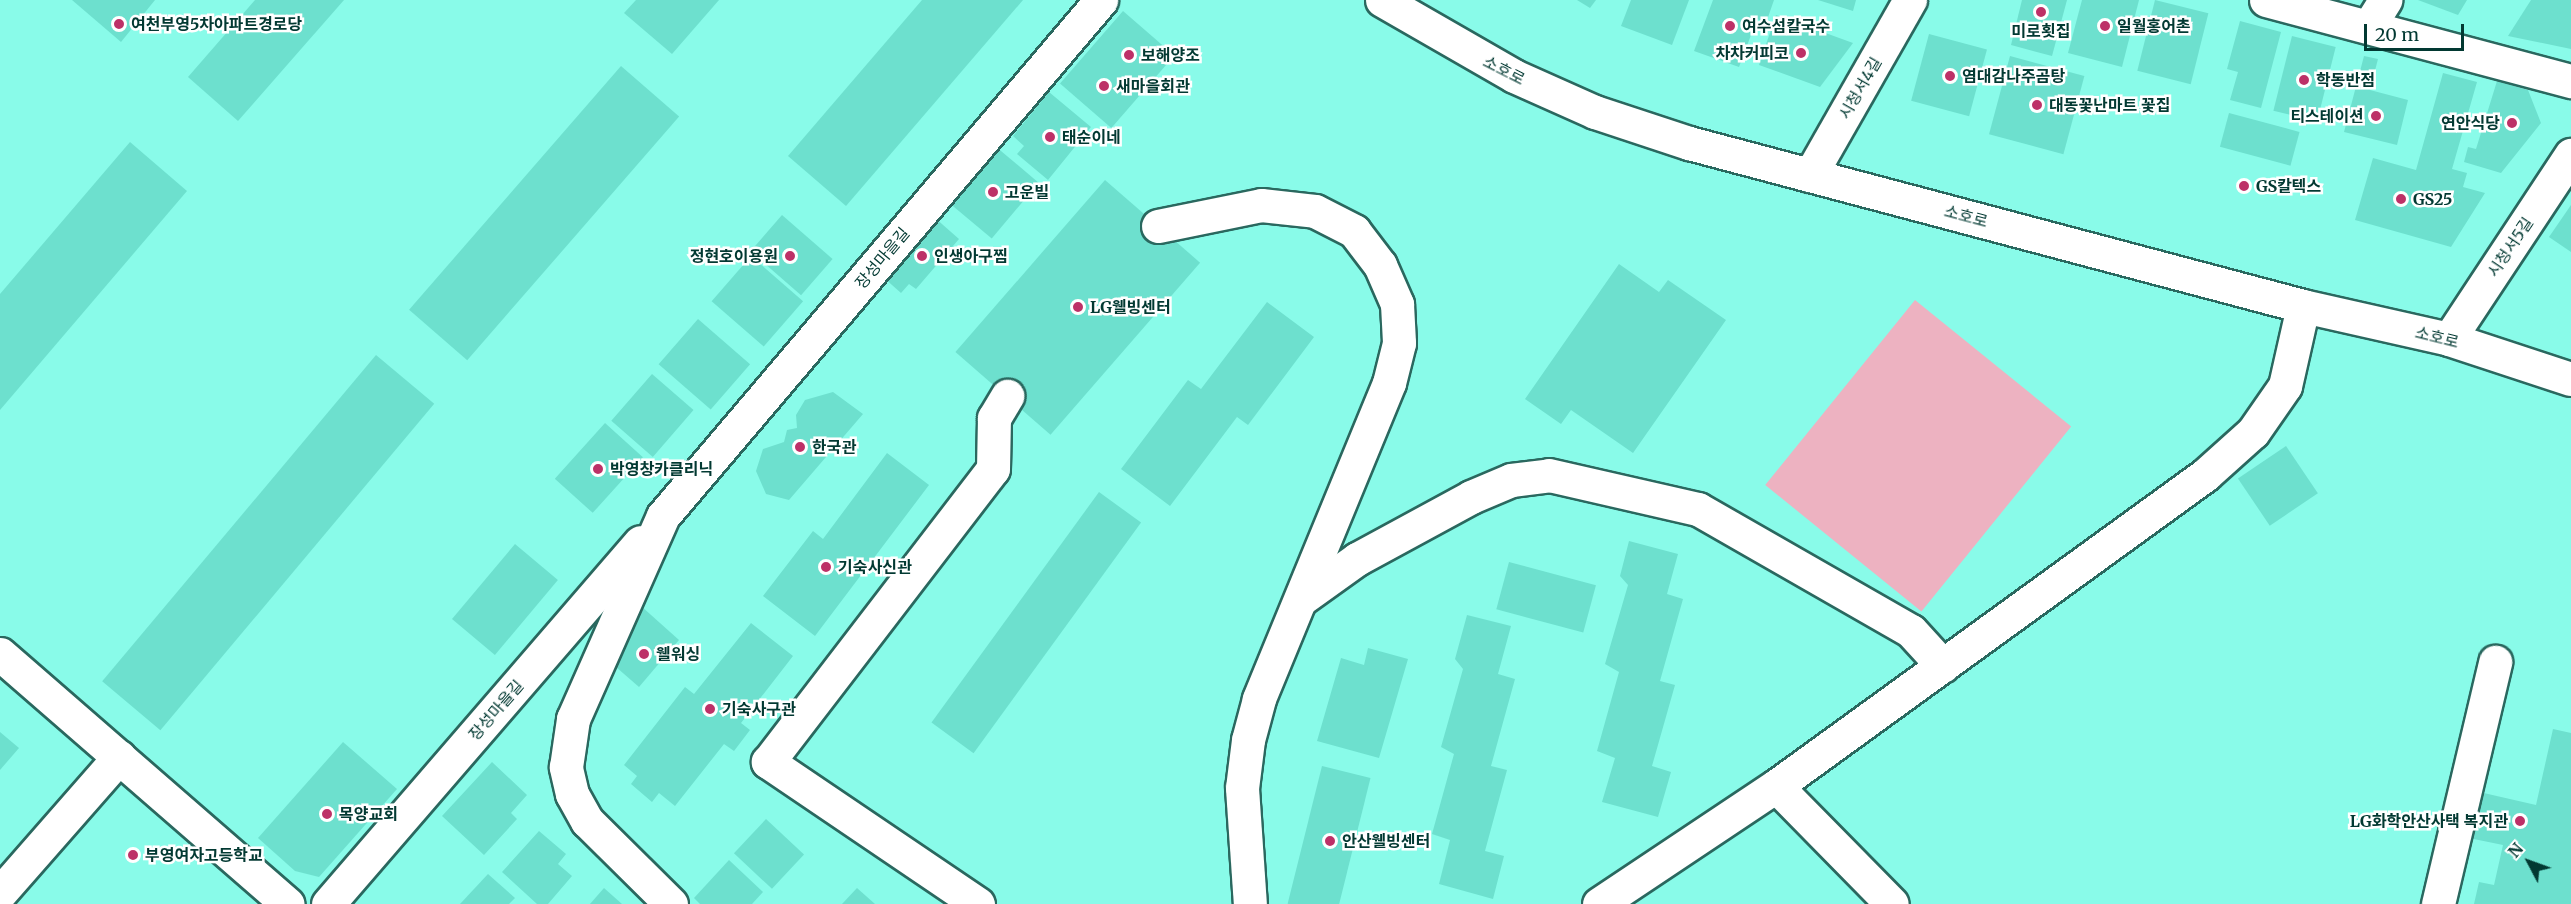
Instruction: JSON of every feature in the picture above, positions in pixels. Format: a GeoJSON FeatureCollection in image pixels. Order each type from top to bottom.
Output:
{"type":"FeatureCollection","features":[{"type":"Feature","properties":{"kind":"street","name":"장성마을길"},"geometry":{"type":"LineString","coordinates":[[328,904],[663,516],[1101,0]]}},
{"type":"Feature","properties":{"kind":"street","name":"소호로"},"geometry":{"type":"LineString","coordinates":[[1382,0],[1514,76],[1595,112],[1810,175],[2303,306],[2449,339],[2571,379]]}},
{"type":"Feature","properties":{"kind":"street","name":"시청서4길"},"geometry":{"type":"LineString","coordinates":[[1810,175],[1910,0]]}},
{"type":"Feature","properties":{"kind":"street"},"geometry":{"type":"LineString","coordinates":[[2266,0],[2377,13],[2571,81]]}},
{"type":"Feature","properties":{"kind":"street","name":"시청서5길"},"geometry":{"type":"LineString","coordinates":[[2449,339],[2571,154]]}},
{"type":"Feature","properties":{"kind":"street"},"geometry":{"type":"LineString","coordinates":[[1158,226],[1261,205],[1300,207],[1354,231],[1391,284],[1399,324],[1395,363],[1300,599],[1248,740],[1242,788],[1250,904]]}},
{"type":"Feature","properties":{"kind":"street"},"geometry":{"type":"LineString","coordinates":[[1599,904],[1776,786],[2205,476],[2253,432],[2285,386],[2303,306]]}},
{"type":"Feature","properties":{"kind":"street"},"geometry":{"type":"LineString","coordinates":[[978,904],[768,762],[993,469],[994,418],[1007,396]]}},
{"type":"Feature","properties":{"kind":"street"},"geometry":{"type":"LineString","coordinates":[[1300,599],[1357,559],[1471,497],[1511,480],[1549,475],[1698,509],[1911,631],[1943,666]]}},
{"type":"Feature","properties":{"kind":"street","name":"장성마을길"},"geometry":{"type":"LineString","coordinates":[[663,516],[573,719],[566,767],[572,794],[587,820],[671,904]]}},
{"type":"Feature","properties":{"kind":"street"},"geometry":{"type":"LineString","coordinates":[[0,654],[288,904]]}},
{"type":"Feature","properties":{"kind":"street"},"geometry":{"type":"LineString","coordinates":[[2438,904],[2495,662]]}},
{"type":"Feature","properties":{"kind":"street"},"geometry":{"type":"LineString","coordinates":[[0,892],[118,757]]}},
{"type":"Feature","properties":{"kind":"street"},"geometry":{"type":"LineString","coordinates":[[1776,786],[1892,904]]}},
{"type":"Feature","properties":{"kind":"shaded area"},"geometry":{"type":"Polygon","coordinates":[[[1915,300],[2071,426],[1921,611],[1765,485],[1915,300]]]}},
{"type":"Feature","properties":{"kind":"building","name":"여천부영5차아파트경로당"},"geometry":{"type":"Polygon","coordinates":[[[72,0],[155,0],[121,42],[72,0]]]}},
{"type":"Feature","properties":{"kind":"building"},"geometry":{"type":"Polygon","coordinates":[[[255,0],[344,0],[238,121],[188,77],[255,0]]]}},
{"type":"Feature","properties":{"kind":"building"},"geometry":{"type":"Polygon","coordinates":[[[636,0],[719,0],[672,54],[624,13],[636,0]]]}},
{"type":"Feature","properties":{"kind":"building"},"geometry":{"type":"Polygon","coordinates":[[[922,0],[1023,0],[846,206],[788,156],[922,0]]]}},
{"type":"Feature","properties":{"kind":"building"},"geometry":{"type":"Polygon","coordinates":[[[1577,0],[1596,0],[1590,8],[1577,0]]]}},
{"type":"Feature","properties":{"kind":"building"},"geometry":{"type":"Polygon","coordinates":[[[1631,0],[1689,0],[1672,45],[1621,26],[1631,0]]]}},
{"type":"Feature","properties":{"kind":"building"},"geometry":{"type":"Polygon","coordinates":[[[1713,0],[1774,0],[1766,23],[1757,19],[1739,67],[1694,51],[1713,0]]]}},
{"type":"Feature","properties":{"kind":"building"},"geometry":{"type":"Polygon","coordinates":[[[1818,0],[1856,0],[1853,11],[1818,0]]]}},
{"type":"Feature","properties":{"kind":"building"},"geometry":{"type":"Polygon","coordinates":[[[2022,0],[2067,0],[2052,56],[2011,45],[2022,0]]]}},
{"type":"Feature","properties":{"kind":"building"},"geometry":{"type":"Polygon","coordinates":[[[2082,0],[2139,0],[2122,67],[2068,53],[2082,0]]]}},
{"type":"Feature","properties":{"kind":"building"},"geometry":{"type":"Polygon","coordinates":[[[2155,0],[2208,13],[2191,84],[2137,71],[2155,0]]]}},
{"type":"Feature","properties":{"kind":"building"},"geometry":{"type":"Polygon","coordinates":[[[2418,0],[2467,0],[2458,15],[2418,0]]]}},
{"type":"Feature","properties":{"kind":"building"},"geometry":{"type":"Polygon","coordinates":[[[2531,0],[2571,0],[2571,49],[2508,36],[2531,0]]]}},
{"type":"Feature","properties":{"kind":"building"},"geometry":{"type":"Polygon","coordinates":[[[1123,11],[1174,56],[1111,128],[1060,83],[1123,11]]]}},
{"type":"Feature","properties":{"kind":"building"},"geometry":{"type":"Polygon","coordinates":[[[1776,15],[1853,43],[1820,87],[1759,65],[1776,15]]]}},
{"type":"Feature","properties":{"kind":"building"},"geometry":{"type":"Polygon","coordinates":[[[2240,21],[2281,32],[2261,108],[2230,100],[2238,72],[2227,69],[2240,21]]]}},
{"type":"Feature","properties":{"kind":"building"},"geometry":{"type":"Polygon","coordinates":[[[1929,34],[1987,50],[1969,116],[1911,101],[1929,34]]]}},
{"type":"Feature","properties":{"kind":"building"},"geometry":{"type":"Polygon","coordinates":[[[2292,36],[2336,47],[2317,122],[2273,111],[2292,36]]]}},
{"type":"Feature","properties":{"kind":"building","name":"대동꽃난마트 꽃집"},"geometry":{"type":"Polygon","coordinates":[[[2010,56],[2084,76],[2063,154],[1989,134],[2010,56]]]}},
{"type":"Feature","properties":{"kind":"building"},"geometry":{"type":"Polygon","coordinates":[[[2364,56],[2378,59],[2370,90],[2408,100],[2397,145],[2344,132],[2364,56]]]}},
{"type":"Feature","properties":{"kind":"building"},"geometry":{"type":"Polygon","coordinates":[[[621,66],[679,117],[467,360],[409,310],[621,66]]]}},
{"type":"Feature","properties":{"kind":"building"},"geometry":{"type":"Polygon","coordinates":[[[2443,73],[2477,82],[2452,169],[2467,173],[2463,187],[2485,193],[2451,247],[2355,220],[2373,158],[2416,170],[2443,73]]]}},
{"type":"Feature","properties":{"kind":"building"},"geometry":{"type":"Polygon","coordinates":[[[2497,81],[2528,90],[2541,123],[2501,173],[2464,162],[2468,147],[2476,149],[2497,81]]]}},
{"type":"Feature","properties":{"kind":"building"},"geometry":{"type":"Polygon","coordinates":[[[1049,92],[1091,127],[1048,180],[1017,154],[1024,146],[1013,136],[1049,92]]]}},
{"type":"Feature","properties":{"kind":"building"},"geometry":{"type":"Polygon","coordinates":[[[2229,113],[2300,132],[2290,166],[2220,147],[2229,113]]]}},
{"type":"Feature","properties":{"kind":"building"},"geometry":{"type":"Polygon","coordinates":[[[130,142],[187,191],[0,410],[0,294],[130,142]]]}},
{"type":"Feature","properties":{"kind":"building","name":"고운빌"},"geometry":{"type":"Polygon","coordinates":[[[995,146],[1039,183],[992,239],[948,202],[995,146]]]}},
{"type":"Feature","properties":{"kind":"building","name":"LG웰빙센터"},"geometry":{"type":"Polygon","coordinates":[[[1105,180],[1200,263],[1051,435],[955,352],[1105,180]]]}},
{"type":"Feature","properties":{"kind":"building"},"geometry":{"type":"Polygon","coordinates":[[[2571,205],[2571,252],[2549,237],[2571,205]]]}},
{"type":"Feature","properties":{"kind":"building"},"geometry":{"type":"Polygon","coordinates":[[[782,215],[833,259],[801,295],[751,251],[782,215]]]}},
{"type":"Feature","properties":{"kind":"building"},"geometry":{"type":"Polygon","coordinates":[[[934,217],[959,239],[916,289],[909,284],[901,293],[883,277],[934,217]]]}},
{"type":"Feature","properties":{"kind":"building"},"geometry":{"type":"Polygon","coordinates":[[[751,256],[803,301],[764,347],[712,301],[751,256]]]}},
{"type":"Feature","properties":{"kind":"building"},"geometry":{"type":"Polygon","coordinates":[[[1619,264],[1659,292],[1668,280],[1726,320],[1633,453],[1571,410],[1561,424],[1525,399],[1619,264]]]}},
{"type":"Feature","properties":{"kind":"building"},"geometry":{"type":"Polygon","coordinates":[[[1267,302],[1314,337],[1248,425],[1237,417],[1170,506],[1121,469],[1188,380],[1201,389],[1267,302]]]}},
{"type":"Feature","properties":{"kind":"building"},"geometry":{"type":"Polygon","coordinates":[[[698,319],[750,364],[711,410],[659,364],[698,319]]]}},
{"type":"Feature","properties":{"kind":"building"},"geometry":{"type":"Polygon","coordinates":[[[376,355],[434,404],[160,730],[102,681],[376,355]]]}},
{"type":"Feature","properties":{"kind":"building"},"geometry":{"type":"Polygon","coordinates":[[[652,374],[694,410],[653,457],[611,421],[652,374]]]}},
{"type":"Feature","properties":{"kind":"building","name":"한국관"},"geometry":{"type":"Polygon","coordinates":[[[833,392],[863,414],[789,500],[766,494],[756,471],[763,449],[784,442],[787,430],[797,428],[796,415],[805,400],[833,392]]]}},
{"type":"Feature","properties":{"kind":"building"},"geometry":{"type":"Polygon","coordinates":[[[605,423],[643,457],[593,513],[555,479],[605,423]]]}},
{"type":"Feature","properties":{"kind":"building"},"geometry":{"type":"Polygon","coordinates":[[[2286,446],[2318,493],[2270,526],[2238,478],[2286,446]]]}},
{"type":"Feature","properties":{"kind":"building","name":"기숙사신관"},"geometry":{"type":"Polygon","coordinates":[[[887,453],[929,485],[815,636],[763,596],[813,531],[823,539],[887,453]]]}},
{"type":"Feature","properties":{"kind":"building"},"geometry":{"type":"Polygon","coordinates":[[[1099,492],[1141,523],[974,753],[931,723],[1099,492]]]}},
{"type":"Feature","properties":{"kind":"building"},"geometry":{"type":"Polygon","coordinates":[[[1629,541],[1678,554],[1667,594],[1683,599],[1660,681],[1675,685],[1652,766],[1671,772],[1658,817],[1602,802],[1615,758],[1597,751],[1619,672],[1605,664],[1628,585],[1620,576],[1629,541]]]}},
{"type":"Feature","properties":{"kind":"building"},"geometry":{"type":"Polygon","coordinates":[[[515,544],[558,580],[495,655],[452,619],[515,544]]]}},
{"type":"Feature","properties":{"kind":"building"},"geometry":{"type":"Polygon","coordinates":[[[1509,562],[1596,585],[1583,633],[1496,609],[1509,562]]]}},
{"type":"Feature","properties":{"kind":"building","name":"웰워싱"},"geometry":{"type":"Polygon","coordinates":[[[641,606],[679,640],[639,687],[616,667],[641,606]]]}},
{"type":"Feature","properties":{"kind":"building"},"geometry":{"type":"Polygon","coordinates":[[[1467,615],[1511,626],[1498,674],[1515,679],[1491,766],[1507,770],[1485,851],[1504,856],[1493,899],[1439,884],[1450,840],[1432,834],[1454,754],[1441,747],[1463,669],[1455,659],[1467,615]]]}},
{"type":"Feature","properties":{"kind":"building","name":"기숙사구관"},"geometry":{"type":"Polygon","coordinates":[[[751,623],[793,656],[741,723],[750,730],[734,751],[724,744],[675,806],[659,793],[652,802],[631,784],[637,776],[624,765],[685,687],[694,694],[751,623]]]}},
{"type":"Feature","properties":{"kind":"building"},"geometry":{"type":"Polygon","coordinates":[[[1368,648],[1408,659],[1379,758],[1317,741],[1341,658],[1364,665],[1368,648]]]}},
{"type":"Feature","properties":{"kind":"building","name":"LG화학안산사택 복지관"},"geometry":{"type":"Polygon","coordinates":[[[2553,729],[2571,733],[2571,904],[2474,904],[2479,882],[2494,885],[2503,845],[2464,837],[2475,791],[2536,805],[2553,729]]]}},
{"type":"Feature","properties":{"kind":"building"},"geometry":{"type":"Polygon","coordinates":[[[0,732],[19,748],[0,770],[0,732]]]}},
{"type":"Feature","properties":{"kind":"building","name":"목양교회"},"geometry":{"type":"Polygon","coordinates":[[[343,742],[397,789],[319,877],[295,871],[258,838],[343,742]]]}},
{"type":"Feature","properties":{"kind":"building"},"geometry":{"type":"Polygon","coordinates":[[[492,762],[527,795],[511,813],[517,819],[484,855],[442,816],[492,762]]]}},
{"type":"Feature","properties":{"kind":"building","name":"안산웰빙센터"},"geometry":{"type":"Polygon","coordinates":[[[1322,766],[1371,778],[1339,904],[1288,904],[1322,766]]]}},
{"type":"Feature","properties":{"kind":"building"},"geometry":{"type":"Polygon","coordinates":[[[766,819],[804,854],[772,889],[734,853],[766,819]]]}},
{"type":"Feature","properties":{"kind":"building"},"geometry":{"type":"Polygon","coordinates":[[[539,831],[566,854],[558,864],[572,876],[548,904],[537,904],[502,872],[539,831]]]}},
{"type":"Feature","properties":{"kind":"building"},"geometry":{"type":"Polygon","coordinates":[[[729,860],[763,892],[752,904],[700,904],[694,898],[729,860]]]}},
{"type":"Feature","properties":{"kind":"building"},"geometry":{"type":"Polygon","coordinates":[[[488,874],[515,898],[509,904],[460,904],[488,874]]]}},
{"type":"Feature","properties":{"kind":"building"},"geometry":{"type":"Polygon","coordinates":[[[604,888],[622,904],[590,904],[604,888]]]}},
{"type":"Feature","properties":{"kind":"building"},"geometry":{"type":"Polygon","coordinates":[[[857,888],[875,904],[842,904],[857,888]]]}},
{"type":"Feature","properties":{"kind":"place","name":"미로횟집"},"geometry":{"type":"Point","coordinates":[2041,12]}},
{"type":"Feature","properties":{"kind":"place","name":"여천부영5차아파트경로당"},"geometry":{"type":"Point","coordinates":[119,24]}},
{"type":"Feature","properties":{"kind":"place","name":"여수섬칼국수"},"geometry":{"type":"Point","coordinates":[1730,26]}},
{"type":"Feature","properties":{"kind":"place","name":"일월홍어촌"},"geometry":{"type":"Point","coordinates":[2105,26]}},
{"type":"Feature","properties":{"kind":"place","name":"차차커피코"},"geometry":{"type":"Point","coordinates":[1801,53]}},
{"type":"Feature","properties":{"kind":"place","name":"보해양조"},"geometry":{"type":"Point","coordinates":[1129,55]}},
{"type":"Feature","properties":{"kind":"place","name":"염대감나주곰탕"},"geometry":{"type":"Point","coordinates":[1950,76]}},
{"type":"Feature","properties":{"kind":"place","name":"학동반점"},"geometry":{"type":"Point","coordinates":[2304,80]}},
{"type":"Feature","properties":{"kind":"place","name":"새마을회관"},"geometry":{"type":"Point","coordinates":[1104,86]}},
{"type":"Feature","properties":{"kind":"place","name":"대동꽃난마트 꽃집"},"geometry":{"type":"Point","coordinates":[2037,105]}},
{"type":"Feature","properties":{"kind":"place","name":"티스테이션"},"geometry":{"type":"Point","coordinates":[2376,116]}},
{"type":"Feature","properties":{"kind":"place","name":"연안식당"},"geometry":{"type":"Point","coordinates":[2512,123]}},
{"type":"Feature","properties":{"kind":"place","name":"태순이네"},"geometry":{"type":"Point","coordinates":[1050,137]}},
{"type":"Feature","properties":{"kind":"place","name":"GS칼텍스"},"geometry":{"type":"Point","coordinates":[2244,186]}},
{"type":"Feature","properties":{"kind":"place","name":"고운빌"},"geometry":{"type":"Point","coordinates":[993,192]}},
{"type":"Feature","properties":{"kind":"place","name":"GS25"},"geometry":{"type":"Point","coordinates":[2401,199]}},
{"type":"Feature","properties":{"kind":"place","name":"정현호이용원"},"geometry":{"type":"Point","coordinates":[790,256]}},
{"type":"Feature","properties":{"kind":"place","name":"인생아구찜"},"geometry":{"type":"Point","coordinates":[922,256]}},
{"type":"Feature","properties":{"kind":"place","name":"LG웰빙센터"},"geometry":{"type":"Point","coordinates":[1078,307]}},
{"type":"Feature","properties":{"kind":"place","name":"한국관"},"geometry":{"type":"Point","coordinates":[800,447]}},
{"type":"Feature","properties":{"kind":"place","name":"박영창카클리닉"},"geometry":{"type":"Point","coordinates":[598,469]}},
{"type":"Feature","properties":{"kind":"place","name":"기숙사신관"},"geometry":{"type":"Point","coordinates":[826,567]}},
{"type":"Feature","properties":{"kind":"place","name":"웰워싱"},"geometry":{"type":"Point","coordinates":[644,654]}},
{"type":"Feature","properties":{"kind":"place","name":"기숙사구관"},"geometry":{"type":"Point","coordinates":[710,709]}},
{"type":"Feature","properties":{"kind":"place","name":"목양교회"},"geometry":{"type":"Point","coordinates":[327,814]}},
{"type":"Feature","properties":{"kind":"place","name":"LG화학안산사택 복지관"},"geometry":{"type":"Point","coordinates":[2520,821]}},
{"type":"Feature","properties":{"kind":"place","name":"안산웰빙센터"},"geometry":{"type":"Point","coordinates":[1330,841]}},
{"type":"Feature","properties":{"kind":"place","name":"부영여자고등학교"},"geometry":{"type":"Point","coordinates":[133,855]}}]}
